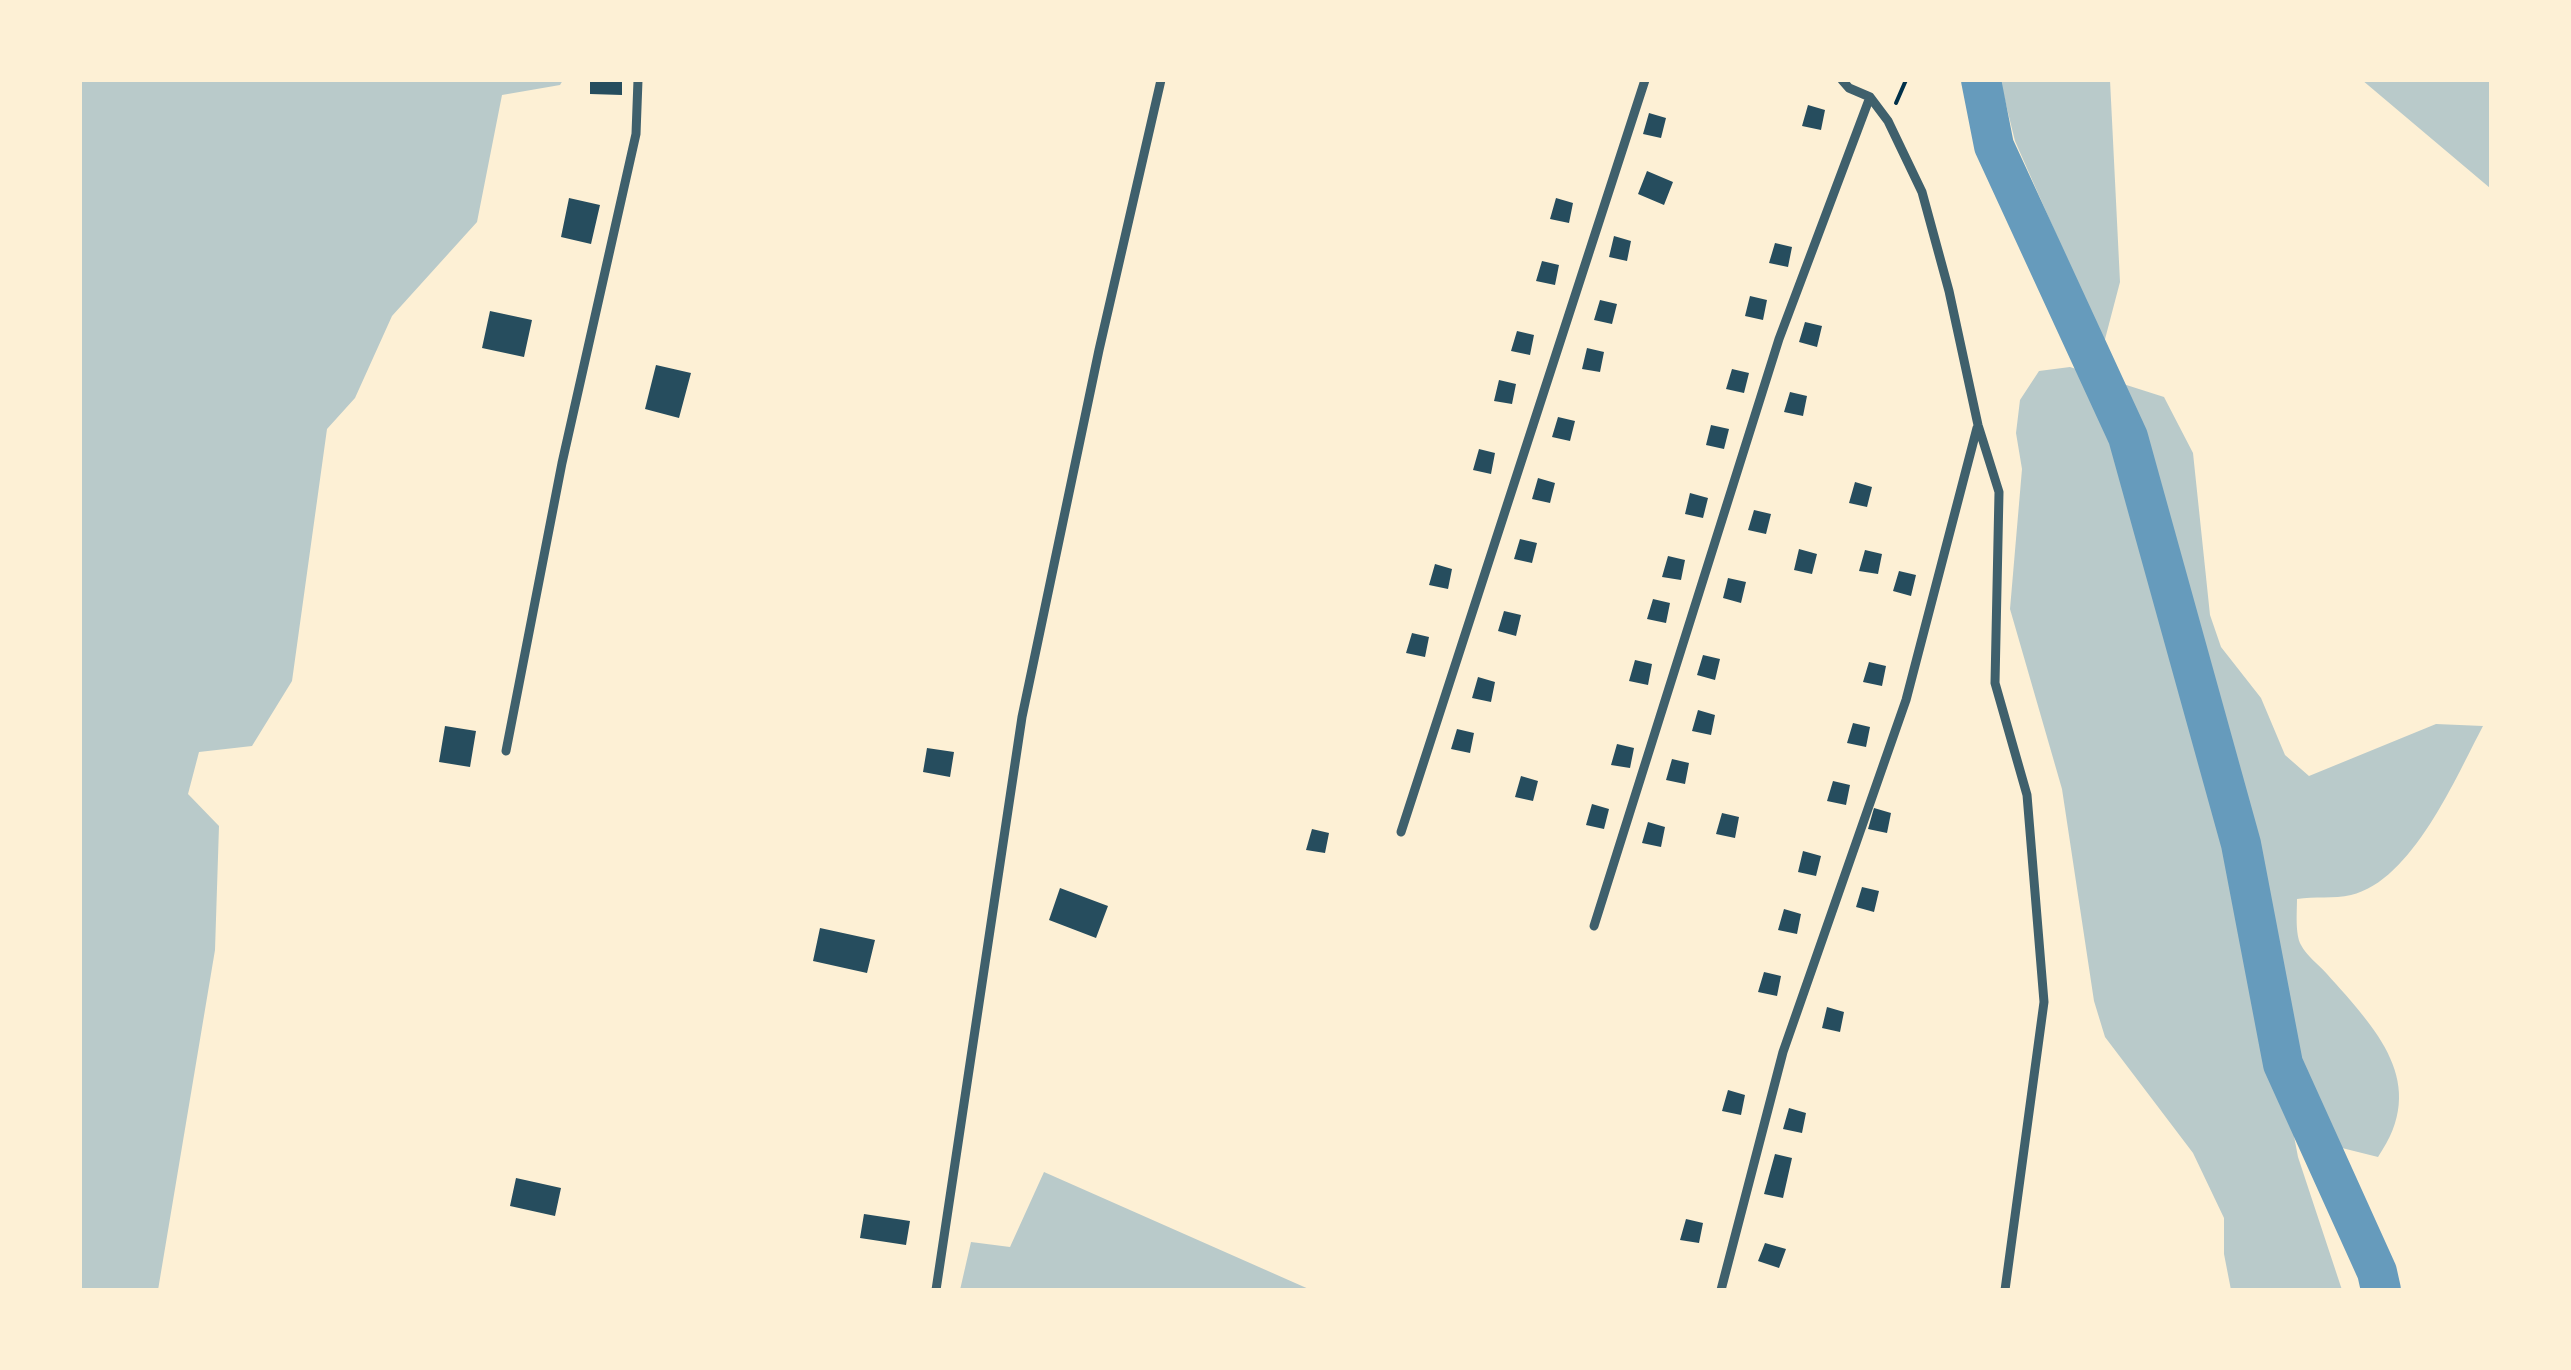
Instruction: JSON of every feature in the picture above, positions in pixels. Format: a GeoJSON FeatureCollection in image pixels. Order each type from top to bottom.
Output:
{"type":"FeatureCollection","features":[{"type":"Feature","properties":{"kind":"street"},"geometry":{"type":"LineString","coordinates":[[506,751],[562,463],[636,134],[638,80]]}},
{"type":"Feature","properties":{"kind":"street"},"geometry":{"type":"LineString","coordinates":[[936,1290],[1022,716],[1099,350],[1162,80]]}},
{"type":"Feature","properties":{"kind":"street"},"geometry":{"type":"LineString","coordinates":[[1401,832],[1645,80]]}},
{"type":"Feature","properties":{"kind":"street"},"geometry":{"type":"LineString","coordinates":[[1842,80],[1849,88],[1870,97],[1888,121],[1922,192],[1949,291],[1978,425],[1999,492],[1995,683],[2027,795],[2044,1002],[2005,1290]]}},
{"type":"Feature","properties":{"kind":"street"},"geometry":{"type":"LineString","coordinates":[[1594,926],[1779,339],[1870,97]]}},
{"type":"Feature","properties":{"kind":"street"},"geometry":{"type":"LineString","coordinates":[[1720,1290],[1782,1052],[1906,700],[1978,425]]}},
{"type":"Feature","properties":{"kind":"path"},"geometry":{"type":"LineString","coordinates":[[1888,121],[1906,80]]}},
{"type":"Feature","properties":{"kind":"shaded area"},"geometry":{"type":"Polygon","coordinates":[[[80,80],[563,80],[560,85],[502,95],[477,222],[392,316],[355,398],[327,429],[292,681],[252,746],[199,752],[188,794],[219,826],[215,950],[158,1290],[80,1290],[80,80]]]}},
{"type":"Feature","properties":{"kind":"shaded area"},"geometry":{"type":"Polygon","coordinates":[[[2000,80],[2110,80],[2120,282],[2104,343],[2015,141],[2000,80]]]}},
{"type":"Feature","properties":{"kind":"shaded area"},"geometry":{"type":"Polygon","coordinates":[[[2362,80],[2491,80],[2490,188],[2362,80]]]}},
{"type":"Feature","properties":{"kind":"shaded area"},"geometry":{"type":"Polygon","coordinates":[[[2070,367],[2164,397],[2193,453],[2210,615],[2221,647],[2261,698],[2285,755],[2309,776],[2436,724],[2483,726],[2430,824],[2394,870],[2373,886],[2351,895],[2297,899],[2301,945],[2363,1015],[2390,1058],[2398,1081],[2399,1105],[2393,1130],[2378,1157],[2294,1136],[2342,1290],[2231,1290],[2224,1254],[2224,1218],[2193,1153],[2105,1037],[2094,1001],[2062,789],[2010,609],[2022,469],[2016,433],[2020,400],[2039,371],[2070,367]]]}},
{"type":"Feature","properties":{"kind":"shaded area"},"geometry":{"type":"Polygon","coordinates":[[[1044,1172],[1311,1290],[960,1290],[971,1242],[1010,1247],[1044,1172]]]}},
{"type":"Feature","properties":{"kind":"building"},"geometry":{"type":"Polygon","coordinates":[[[590,80],[622,80],[622,95],[590,94],[590,80]]]}},
{"type":"Feature","properties":{"kind":"building"},"geometry":{"type":"Polygon","coordinates":[[[1808,105],[1825,110],[1821,130],[1802,126],[1808,105]]]}},
{"type":"Feature","properties":{"kind":"building"},"geometry":{"type":"Polygon","coordinates":[[[1649,113],[1666,118],[1661,138],[1643,134],[1649,113]]]}},
{"type":"Feature","properties":{"kind":"building"},"geometry":{"type":"Polygon","coordinates":[[[1647,171],[1673,182],[1664,205],[1638,194],[1647,171]]]}},
{"type":"Feature","properties":{"kind":"building"},"geometry":{"type":"Polygon","coordinates":[[[569,198],[600,205],[591,244],[561,237],[569,198]]]}},
{"type":"Feature","properties":{"kind":"building"},"geometry":{"type":"Polygon","coordinates":[[[1556,198],[1573,203],[1569,223],[1550,219],[1556,198]]]}},
{"type":"Feature","properties":{"kind":"building"},"geometry":{"type":"Polygon","coordinates":[[[1614,236],[1631,241],[1627,261],[1609,257],[1614,236]]]}},
{"type":"Feature","properties":{"kind":"building"},"geometry":{"type":"Polygon","coordinates":[[[1775,243],[1792,247],[1788,267],[1769,263],[1775,243]]]}},
{"type":"Feature","properties":{"kind":"building"},"geometry":{"type":"Polygon","coordinates":[[[1542,261],[1559,265],[1555,285],[1536,281],[1542,261]]]}},
{"type":"Feature","properties":{"kind":"building"},"geometry":{"type":"Polygon","coordinates":[[[1750,296],[1767,300],[1763,320],[1745,316],[1750,296]]]}},
{"type":"Feature","properties":{"kind":"building"},"geometry":{"type":"Polygon","coordinates":[[[1600,300],[1617,304],[1612,324],[1594,320],[1600,300]]]}},
{"type":"Feature","properties":{"kind":"building"},"geometry":{"type":"Polygon","coordinates":[[[490,311],[532,320],[524,357],[482,348],[490,311]]]}},
{"type":"Feature","properties":{"kind":"building"},"geometry":{"type":"Polygon","coordinates":[[[1805,322],[1822,326],[1817,347],[1799,342],[1805,322]]]}},
{"type":"Feature","properties":{"kind":"building"},"geometry":{"type":"Polygon","coordinates":[[[1517,331],[1534,335],[1530,355],[1511,351],[1517,331]]]}},
{"type":"Feature","properties":{"kind":"building"},"geometry":{"type":"Polygon","coordinates":[[[1587,348],[1604,352],[1600,372],[1582,369],[1587,348]]]}},
{"type":"Feature","properties":{"kind":"building"},"geometry":{"type":"Polygon","coordinates":[[[656,365],[691,373],[679,418],[645,409],[656,365]]]}},
{"type":"Feature","properties":{"kind":"building"},"geometry":{"type":"Polygon","coordinates":[[[1732,369],[1749,373],[1744,393],[1726,389],[1732,369]]]}},
{"type":"Feature","properties":{"kind":"building"},"geometry":{"type":"Polygon","coordinates":[[[1499,380],[1516,384],[1512,404],[1494,401],[1499,380]]]}},
{"type":"Feature","properties":{"kind":"building"},"geometry":{"type":"Polygon","coordinates":[[[1790,392],[1807,396],[1803,416],[1784,412],[1790,392]]]}},
{"type":"Feature","properties":{"kind":"building"},"geometry":{"type":"Polygon","coordinates":[[[1558,417],[1575,421],[1570,441],[1552,437],[1558,417]]]}},
{"type":"Feature","properties":{"kind":"building"},"geometry":{"type":"Polygon","coordinates":[[[1711,425],[1729,429],[1724,449],[1706,445],[1711,425]]]}},
{"type":"Feature","properties":{"kind":"building"},"geometry":{"type":"Polygon","coordinates":[[[1479,449],[1495,453],[1491,474],[1473,470],[1479,449]]]}},
{"type":"Feature","properties":{"kind":"building"},"geometry":{"type":"Polygon","coordinates":[[[1538,478],[1555,483],[1550,503],[1532,499],[1538,478]]]}},
{"type":"Feature","properties":{"kind":"building"},"geometry":{"type":"Polygon","coordinates":[[[1855,482],[1872,487],[1867,507],[1849,503],[1855,482]]]}},
{"type":"Feature","properties":{"kind":"building"},"geometry":{"type":"Polygon","coordinates":[[[1690,493],[1708,498],[1703,518],[1685,514],[1690,493]]]}},
{"type":"Feature","properties":{"kind":"building"},"geometry":{"type":"Polygon","coordinates":[[[1754,510],[1771,514],[1766,534],[1748,530],[1754,510]]]}},
{"type":"Feature","properties":{"kind":"building"},"geometry":{"type":"Polygon","coordinates":[[[1520,539],[1537,543],[1532,563],[1514,559],[1520,539]]]}},
{"type":"Feature","properties":{"kind":"building"},"geometry":{"type":"Polygon","coordinates":[[[1799,549],[1817,554],[1812,574],[1794,570],[1799,549]]]}},
{"type":"Feature","properties":{"kind":"building"},"geometry":{"type":"Polygon","coordinates":[[[1865,550],[1882,554],[1878,574],[1859,571],[1865,550]]]}},
{"type":"Feature","properties":{"kind":"building"},"geometry":{"type":"Polygon","coordinates":[[[1668,556],[1685,560],[1681,580],[1662,577],[1668,556]]]}},
{"type":"Feature","properties":{"kind":"building"},"geometry":{"type":"Polygon","coordinates":[[[1435,564],[1452,569],[1448,589],[1429,585],[1435,564]]]}},
{"type":"Feature","properties":{"kind":"building"},"geometry":{"type":"Polygon","coordinates":[[[1899,571],[1916,575],[1911,596],[1893,591],[1899,571]]]}},
{"type":"Feature","properties":{"kind":"building"},"geometry":{"type":"Polygon","coordinates":[[[1728,578],[1746,582],[1741,603],[1723,598],[1728,578]]]}},
{"type":"Feature","properties":{"kind":"building"},"geometry":{"type":"Polygon","coordinates":[[[1653,599],[1670,603],[1666,623],[1647,619],[1653,599]]]}},
{"type":"Feature","properties":{"kind":"building"},"geometry":{"type":"Polygon","coordinates":[[[1504,611],[1521,615],[1516,636],[1498,631],[1504,611]]]}},
{"type":"Feature","properties":{"kind":"building"},"geometry":{"type":"Polygon","coordinates":[[[1412,633],[1429,637],[1425,657],[1406,653],[1412,633]]]}},
{"type":"Feature","properties":{"kind":"building"},"geometry":{"type":"Polygon","coordinates":[[[1703,655],[1720,659],[1715,680],[1697,675],[1703,655]]]}},
{"type":"Feature","properties":{"kind":"building"},"geometry":{"type":"Polygon","coordinates":[[[1635,660],[1652,664],[1648,685],[1629,681],[1635,660]]]}},
{"type":"Feature","properties":{"kind":"building"},"geometry":{"type":"Polygon","coordinates":[[[1869,662],[1886,666],[1882,686],[1863,682],[1869,662]]]}},
{"type":"Feature","properties":{"kind":"building"},"geometry":{"type":"Polygon","coordinates":[[[1478,677],[1495,682],[1491,702],[1472,698],[1478,677]]]}},
{"type":"Feature","properties":{"kind":"building"},"geometry":{"type":"Polygon","coordinates":[[[1698,710],[1715,715],[1711,735],[1692,731],[1698,710]]]}},
{"type":"Feature","properties":{"kind":"building"},"geometry":{"type":"Polygon","coordinates":[[[1853,723],[1870,727],[1866,747],[1847,743],[1853,723]]]}},
{"type":"Feature","properties":{"kind":"building"},"geometry":{"type":"Polygon","coordinates":[[[445,726],[476,731],[470,767],[439,762],[445,726]]]}},
{"type":"Feature","properties":{"kind":"building"},"geometry":{"type":"Polygon","coordinates":[[[1457,729],[1474,733],[1470,753],[1451,749],[1457,729]]]}},
{"type":"Feature","properties":{"kind":"building"},"geometry":{"type":"Polygon","coordinates":[[[1617,744],[1634,748],[1630,768],[1611,765],[1617,744]]]}},
{"type":"Feature","properties":{"kind":"building"},"geometry":{"type":"Polygon","coordinates":[[[927,748],[954,752],[950,777],[923,772],[927,748]]]}},
{"type":"Feature","properties":{"kind":"building"},"geometry":{"type":"Polygon","coordinates":[[[1672,759],[1689,763],[1685,784],[1666,780],[1672,759]]]}},
{"type":"Feature","properties":{"kind":"building"},"geometry":{"type":"Polygon","coordinates":[[[1521,776],[1538,781],[1533,801],[1515,797],[1521,776]]]}},
{"type":"Feature","properties":{"kind":"building"},"geometry":{"type":"Polygon","coordinates":[[[1833,781],[1850,785],[1846,805],[1827,801],[1833,781]]]}},
{"type":"Feature","properties":{"kind":"building"},"geometry":{"type":"Polygon","coordinates":[[[1592,804],[1609,809],[1604,829],[1586,825],[1592,804]]]}},
{"type":"Feature","properties":{"kind":"building"},"geometry":{"type":"Polygon","coordinates":[[[1874,808],[1891,813],[1887,833],[1868,829],[1874,808]]]}},
{"type":"Feature","properties":{"kind":"building"},"geometry":{"type":"Polygon","coordinates":[[[1722,813],[1739,817],[1735,838],[1716,834],[1722,813]]]}},
{"type":"Feature","properties":{"kind":"building"},"geometry":{"type":"Polygon","coordinates":[[[1648,822],[1665,827],[1661,847],[1642,843],[1648,822]]]}},
{"type":"Feature","properties":{"kind":"building"},"geometry":{"type":"Polygon","coordinates":[[[1312,829],[1329,833],[1325,853],[1306,850],[1312,829]]]}},
{"type":"Feature","properties":{"kind":"building"},"geometry":{"type":"Polygon","coordinates":[[[1803,851],[1821,856],[1816,876],[1798,872],[1803,851]]]}},
{"type":"Feature","properties":{"kind":"building"},"geometry":{"type":"Polygon","coordinates":[[[1862,887],[1879,891],[1874,912],[1856,907],[1862,887]]]}},
{"type":"Feature","properties":{"kind":"building"},"geometry":{"type":"Polygon","coordinates":[[[1060,888],[1108,906],[1096,938],[1049,920],[1060,888]]]}},
{"type":"Feature","properties":{"kind":"building"},"geometry":{"type":"Polygon","coordinates":[[[1784,909],[1801,914],[1797,934],[1778,930],[1784,909]]]}},
{"type":"Feature","properties":{"kind":"building"},"geometry":{"type":"Polygon","coordinates":[[[820,928],[875,940],[867,973],[813,961],[820,928]]]}},
{"type":"Feature","properties":{"kind":"building"},"geometry":{"type":"Polygon","coordinates":[[[1764,972],[1781,976],[1777,996],[1758,992],[1764,972]]]}},
{"type":"Feature","properties":{"kind":"building"},"geometry":{"type":"Polygon","coordinates":[[[1827,1007],[1844,1012],[1840,1032],[1822,1028],[1827,1007]]]}},
{"type":"Feature","properties":{"kind":"building"},"geometry":{"type":"Polygon","coordinates":[[[1728,1090],[1745,1095],[1741,1115],[1722,1111],[1728,1090]]]}},
{"type":"Feature","properties":{"kind":"building"},"geometry":{"type":"Polygon","coordinates":[[[1789,1108],[1806,1113],[1802,1133],[1783,1129],[1789,1108]]]}},
{"type":"Feature","properties":{"kind":"building"},"geometry":{"type":"Polygon","coordinates":[[[1775,1154],[1792,1158],[1783,1198],[1764,1194],[1775,1154]]]}},
{"type":"Feature","properties":{"kind":"building"},"geometry":{"type":"Polygon","coordinates":[[[516,1178],[561,1188],[555,1216],[510,1206],[516,1178]]]}},
{"type":"Feature","properties":{"kind":"building"},"geometry":{"type":"Polygon","coordinates":[[[864,1214],[910,1221],[906,1245],[860,1238],[864,1214]]]}},
{"type":"Feature","properties":{"kind":"building"},"geometry":{"type":"Polygon","coordinates":[[[1686,1219],[1703,1223],[1699,1243],[1680,1240],[1686,1219]]]}},
{"type":"Feature","properties":{"kind":"building"},"geometry":{"type":"Polygon","coordinates":[[[1765,1243],[1786,1249],[1779,1268],[1758,1261],[1765,1243]]]}},
{"type":"Feature","properties":{"kind":"waterway"},"geometry":{"type":"LineString","coordinates":[[1981,80],[1994,146],[2128,437],[2241,844],[2283,1064],[2377,1272],[2381,1290]]}}]}
